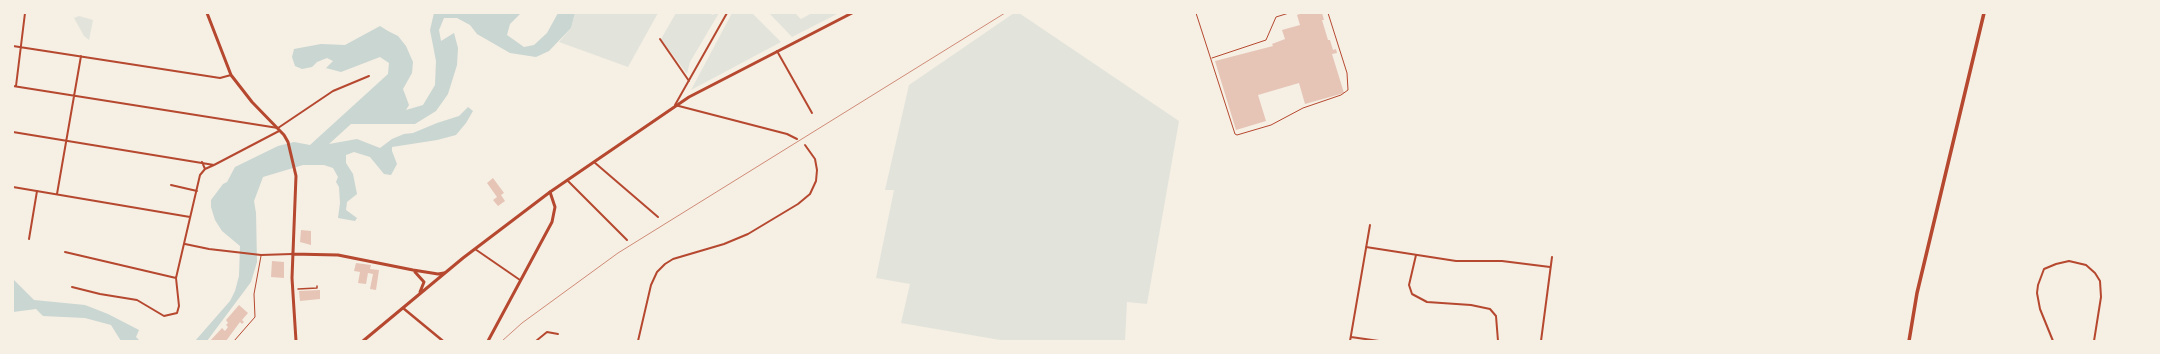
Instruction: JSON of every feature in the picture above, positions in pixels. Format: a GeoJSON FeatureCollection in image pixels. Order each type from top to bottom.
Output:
{"type":"FeatureCollection","features":[{"type":"Feature","properties":{"kind":"highway"},"geometry":{"type":"LineString","coordinates":[[1909,341],[1917,293],[1984,13]]}},
{"type":"Feature","properties":{"kind":"main road"},"geometry":{"type":"LineString","coordinates":[[207,13],[231,75],[252,102],[279,129],[288,142],[295,170],[292,290],[296,341]]}},
{"type":"Feature","properties":{"kind":"main road"},"geometry":{"type":"LineString","coordinates":[[362,341],[419,293],[550,192],[675,106],[852,13]]}},
{"type":"Feature","properties":{"kind":"main road"},"geometry":{"type":"LineString","coordinates":[[488,341],[554,218],[555,207],[550,192]]}},
{"type":"Feature","properties":{"kind":"main road"},"geometry":{"type":"LineString","coordinates":[[292,254],[338,255],[438,274],[447,272]]}},
{"type":"Feature","properties":{"kind":"main road"},"geometry":{"type":"LineString","coordinates":[[413,270],[421,276],[424,282],[419,293]]}},
{"type":"Feature","properties":{"kind":"street"},"geometry":{"type":"LineString","coordinates":[[25,13],[14,86],[279,129]]}},
{"type":"Feature","properties":{"kind":"street"},"geometry":{"type":"LineString","coordinates":[[727,13],[675,106],[787,134],[797,139]]}},
{"type":"Feature","properties":{"kind":"street"},"geometry":{"type":"LineString","coordinates":[[660,39],[689,82]]}},
{"type":"Feature","properties":{"kind":"street"},"geometry":{"type":"LineString","coordinates":[[13,46],[220,78],[231,75]]}},
{"type":"Feature","properties":{"kind":"street"},"geometry":{"type":"LineString","coordinates":[[778,51],[812,113]]}},
{"type":"Feature","properties":{"kind":"street"},"geometry":{"type":"LineString","coordinates":[[57,194],[81,56]]}},
{"type":"Feature","properties":{"kind":"street"},"geometry":{"type":"LineString","coordinates":[[72,287],[103,295],[137,300],[167,316],[174,314],[178,310],[176,278],[200,175],[205,169],[279,129],[333,91],[369,76]]}},
{"type":"Feature","properties":{"kind":"street"},"geometry":{"type":"LineString","coordinates":[[13,132],[214,165]]}},
{"type":"Feature","properties":{"kind":"street"},"geometry":{"type":"LineString","coordinates":[[638,341],[651,285],[657,272],[665,264],[678,257],[716,246],[743,236],[798,204],[810,194],[816,180],[817,170],[815,159],[805,145]]}},
{"type":"Feature","properties":{"kind":"street"},"geometry":{"type":"LineString","coordinates":[[593,161],[658,217]]}},
{"type":"Feature","properties":{"kind":"street"},"geometry":{"type":"LineString","coordinates":[[202,162],[205,169]]}},
{"type":"Feature","properties":{"kind":"street"},"geometry":{"type":"LineString","coordinates":[[567,180],[627,240]]}},
{"type":"Feature","properties":{"kind":"street"},"geometry":{"type":"LineString","coordinates":[[171,185],[197,191]]}},
{"type":"Feature","properties":{"kind":"street"},"geometry":{"type":"LineString","coordinates":[[13,187],[190,218]]}},
{"type":"Feature","properties":{"kind":"street"},"geometry":{"type":"LineString","coordinates":[[29,239],[37,191]]}},
{"type":"Feature","properties":{"kind":"street"},"geometry":{"type":"LineString","coordinates":[[1350,341],[1370,225]]}},
{"type":"Feature","properties":{"kind":"street"},"geometry":{"type":"LineString","coordinates":[[185,244],[235,252],[292,254]]}},
{"type":"Feature","properties":{"kind":"street"},"geometry":{"type":"LineString","coordinates":[[1366,247],[1456,261],[1502,261],[1550,267]]}},
{"type":"Feature","properties":{"kind":"street"},"geometry":{"type":"LineString","coordinates":[[475,249],[520,280]]}},
{"type":"Feature","properties":{"kind":"street"},"geometry":{"type":"LineString","coordinates":[[65,252],[176,278]]}},
{"type":"Feature","properties":{"kind":"street"},"geometry":{"type":"LineString","coordinates":[[1416,254],[1409,285],[1412,294],[1427,302],[1471,305],[1490,309],[1496,316],[1498,341]]}},
{"type":"Feature","properties":{"kind":"street"},"geometry":{"type":"LineString","coordinates":[[1541,341],[1552,257]]}},
{"type":"Feature","properties":{"kind":"street"},"geometry":{"type":"LineString","coordinates":[[2053,341],[2040,309],[2037,293],[2038,285],[2044,269],[2069,261],[2086,265],[2095,273],[2100,281],[2101,297],[2094,341]]}},
{"type":"Feature","properties":{"kind":"street"},"geometry":{"type":"LineString","coordinates":[[298,289],[317,288],[317,286]]}},
{"type":"Feature","properties":{"kind":"street"},"geometry":{"type":"LineString","coordinates":[[402,307],[443,341]]}},
{"type":"Feature","properties":{"kind":"street"},"geometry":{"type":"LineString","coordinates":[[536,341],[547,332],[558,334]]}},
{"type":"Feature","properties":{"kind":"street"},"geometry":{"type":"LineString","coordinates":[[1351,336],[1379,341]]}},
{"type":"Feature","properties":{"kind":"lane"},"geometry":{"type":"LineString","coordinates":[[1196,13],[1235,134],[1271,125],[1303,108],[1341,95],[1348,90],[1349,84],[1328,13]]}},
{"type":"Feature","properties":{"kind":"lane"},"geometry":{"type":"LineString","coordinates":[[1211,58],[1266,40],[1276,17],[1275,13]]}},
{"type":"Feature","properties":{"kind":"lane"},"geometry":{"type":"LineString","coordinates":[[1276,17],[1290,13]]}},
{"type":"Feature","properties":{"kind":"lane"},"geometry":{"type":"LineString","coordinates":[[234,341],[255,317],[254,294],[260,254]]}},
{"type":"Feature","properties":{"kind":"shaded area"},"geometry":{"type":"Polygon","coordinates":[[[434,13],[521,13],[510,24],[507,35],[524,47],[534,45],[547,33],[558,13],[575,13],[571,28],[549,51],[536,57],[510,53],[477,34],[470,25],[457,18],[444,18],[439,30],[441,41],[454,33],[458,48],[457,65],[448,94],[436,111],[415,124],[351,124],[329,144],[357,139],[380,148],[392,139],[404,134],[413,133],[459,116],[468,107],[473,111],[466,123],[456,135],[437,140],[392,147],[397,164],[391,175],[384,174],[370,157],[354,152],[346,155],[346,163],[353,174],[357,194],[347,202],[346,210],[357,218],[355,221],[338,218],[340,203],[339,187],[336,182],[338,177],[333,168],[324,165],[303,165],[263,177],[254,201],[256,213],[257,262],[251,282],[207,341],[195,341],[230,301],[235,291],[239,276],[240,246],[222,231],[215,220],[211,207],[211,200],[223,184],[227,182],[235,167],[278,146],[294,142],[310,145],[388,74],[389,63],[380,57],[341,72],[326,68],[333,61],[327,58],[317,62],[312,67],[302,69],[295,66],[292,57],[294,49],[321,44],[345,45],[380,26],[398,36],[406,46],[413,62],[412,73],[403,89],[409,105],[406,110],[423,105],[435,85],[436,61],[430,30],[434,13]]]}},
{"type":"Feature","properties":{"kind":"shaded area"},"geometry":{"type":"Polygon","coordinates":[[[575,13],[658,13],[628,67],[559,42],[571,28],[575,13]]]}},
{"type":"Feature","properties":{"kind":"shaded area"},"geometry":{"type":"Polygon","coordinates":[[[676,13],[709,13],[713,15],[715,13],[719,13],[690,62],[687,74],[661,39],[676,13]]]}},
{"type":"Feature","properties":{"kind":"shaded area"},"geometry":{"type":"Polygon","coordinates":[[[732,13],[752,13],[781,42],[691,90],[732,13]]]}},
{"type":"Feature","properties":{"kind":"shaded area"},"geometry":{"type":"Polygon","coordinates":[[[769,13],[795,13],[801,19],[812,13],[839,13],[792,37],[769,13]]]}},
{"type":"Feature","properties":{"kind":"shaded area"},"geometry":{"type":"Polygon","coordinates":[[[1014,13],[1019,13],[1179,121],[1147,304],[1127,302],[1125,341],[1006,341],[901,323],[910,284],[876,278],[894,190],[885,190],[909,85],[1014,13]]]}},
{"type":"Feature","properties":{"kind":"shaded area"},"geometry":{"type":"Polygon","coordinates":[[[79,16],[93,20],[89,40],[84,36],[74,18],[79,16]]]}},
{"type":"Feature","properties":{"kind":"shaded area"},"geometry":{"type":"Polygon","coordinates":[[[13,279],[34,300],[85,305],[108,314],[139,330],[136,337],[140,341],[121,341],[111,325],[85,318],[43,316],[36,309],[13,312],[13,279]]]}},
{"type":"Feature","properties":{"kind":"building"},"geometry":{"type":"Polygon","coordinates":[[[1302,13],[1322,13],[1324,20],[1322,20],[1328,40],[1330,40],[1333,50],[1336,49],[1337,53],[1332,54],[1344,93],[1305,104],[1299,83],[1258,95],[1266,121],[1236,130],[1215,61],[1273,46],[1272,44],[1285,39],[1282,30],[1300,25],[1297,15],[1302,13]]]}},
{"type":"Feature","properties":{"kind":"building"},"geometry":{"type":"Polygon","coordinates":[[[493,178],[504,193],[501,195],[505,201],[498,206],[493,200],[497,197],[487,183],[493,178]]]}},
{"type":"Feature","properties":{"kind":"building"},"geometry":{"type":"Polygon","coordinates":[[[301,230],[311,231],[311,245],[300,242],[301,230]]]}},
{"type":"Feature","properties":{"kind":"building"},"geometry":{"type":"Polygon","coordinates":[[[272,261],[284,262],[284,278],[271,277],[272,261]]]}},
{"type":"Feature","properties":{"kind":"building"},"geometry":{"type":"Polygon","coordinates":[[[356,263],[371,265],[370,269],[379,270],[376,290],[370,289],[373,274],[368,273],[366,284],[358,283],[360,272],[354,271],[356,263]]]}},
{"type":"Feature","properties":{"kind":"building"},"geometry":{"type":"Polygon","coordinates":[[[320,290],[320,299],[300,301],[299,291],[320,290]]]}},
{"type":"Feature","properties":{"kind":"building"},"geometry":{"type":"Polygon","coordinates":[[[239,305],[248,313],[242,320],[244,322],[242,324],[240,322],[226,341],[210,341],[222,328],[225,331],[228,327],[226,325],[228,323],[226,320],[239,305]]]}},
{"type":"Feature","properties":{"kind":"railway"},"geometry":{"type":"LineString","coordinates":[[502,341],[522,323],[618,253],[1005,13]]}}]}
